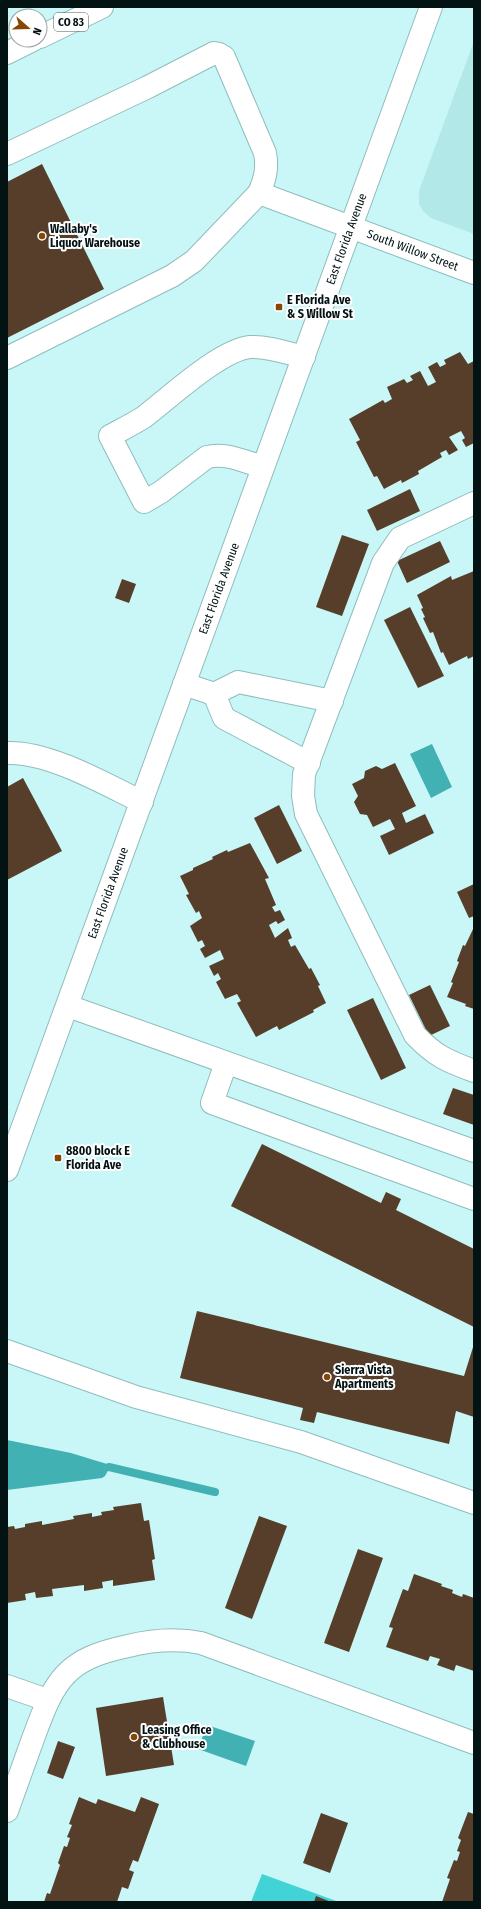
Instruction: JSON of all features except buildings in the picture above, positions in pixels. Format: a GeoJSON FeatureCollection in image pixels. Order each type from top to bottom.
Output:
{"type":"FeatureCollection","features":[{"type":"Feature","properties":{"kind":"main road","name":"CO 83"},"geometry":{"type":"LineString","coordinates":[[48,33],[102,7]]}},
{"type":"Feature","properties":{"kind":"main road","name":"East Florida Avenue"},"geometry":{"type":"LineString","coordinates":[[7,1170],[431,7]]}},
{"type":"Feature","properties":{"kind":"main road"},"geometry":{"type":"LineString","coordinates":[[7,154],[214,53],[224,57],[265,153],[267,162],[266,172],[259,192],[194,261],[184,269],[161,282],[7,358]]}},
{"type":"Feature","properties":{"kind":"main road","name":"South Willow Street"},"geometry":{"type":"LineString","coordinates":[[259,192],[474,273]]}},
{"type":"Feature","properties":{"kind":"main road"},"geometry":{"type":"LineString","coordinates":[[263,467],[216,454],[207,457],[161,492],[144,502],[110,436],[143,417],[222,358],[240,350],[249,347],[258,347],[304,357]]}},
{"type":"Feature","properties":{"kind":"main road"},"geometry":{"type":"LineString","coordinates":[[474,503],[400,538],[392,547],[383,563],[304,774],[303,796],[306,814],[415,1035],[428,1049],[443,1059],[474,1071]]}},
{"type":"Feature","properties":{"kind":"main road"},"geometry":{"type":"LineString","coordinates":[[184,684],[214,694],[238,682],[332,701]]}},
{"type":"Feature","properties":{"kind":"main road"},"geometry":{"type":"LineString","coordinates":[[214,694],[224,718],[309,763]]}},
{"type":"Feature","properties":{"kind":"main road"},"geometry":{"type":"LineString","coordinates":[[7,753],[38,756],[86,775],[142,802]]}},
{"type":"Feature","properties":{"kind":"main road"},"geometry":{"type":"LineString","coordinates":[[68,1006],[474,1151]]}},
{"type":"Feature","properties":{"kind":"main road"},"geometry":{"type":"LineString","coordinates":[[226,1063],[212,1103],[474,1199]]}},
{"type":"Feature","properties":{"kind":"main road"},"geometry":{"type":"LineString","coordinates":[[7,1352],[136,1398],[301,1442],[474,1503]]}},
{"type":"Feature","properties":{"kind":"main road"},"geometry":{"type":"LineString","coordinates":[[7,1811],[47,1700],[60,1680],[88,1657],[104,1651],[146,1642],[186,1640],[201,1643],[474,1743]]}},
{"type":"Feature","properties":{"kind":"main road"},"geometry":{"type":"LineString","coordinates":[[7,1686],[47,1700]]}},
{"type":"Feature","properties":{"kind":"shaded area"},"geometry":{"type":"Polygon","coordinates":[[[474,41],[474,234],[431,218],[423,211],[419,204],[419,191],[474,41]]]}},
{"type":"Feature","properties":{"kind":"shaded area"},"geometry":{"type":"Polygon","coordinates":[[[432,744],[452,787],[431,798],[410,754],[432,744]]]}},
{"type":"Feature","properties":{"kind":"shaded area"},"geometry":{"type":"Polygon","coordinates":[[[7,1440],[71,1453],[107,1464],[109,1469],[102,1478],[7,1490],[7,1440]]]}},
{"type":"Feature","properties":{"kind":"shaded area"},"geometry":{"type":"Polygon","coordinates":[[[207,1725],[255,1741],[246,1766],[198,1749],[207,1725]]]}},
{"type":"Feature","properties":{"kind":"shaded area"},"geometry":{"type":"Polygon","coordinates":[[[262,1874],[339,1902],[251,1902],[262,1874]]]}},
{"type":"Feature","properties":{"kind":"waterway"},"geometry":{"type":"LineString","coordinates":[[109,1467],[215,1492]]}},
{"type":"Feature","properties":{"kind":"place","name":"Wallaby's Liquor Warehouse"},"geometry":{"type":"Point","coordinates":[42,236]}},
{"type":"Feature","properties":{"kind":"place","name":"E Florida Ave & S Willow St"},"geometry":{"type":"Point","coordinates":[279,307]}},
{"type":"Feature","properties":{"kind":"place","name":"8800 block E Florida Ave"},"geometry":{"type":"Point","coordinates":[58,1158]}},
{"type":"Feature","properties":{"kind":"place","name":"Sierra Vista Apartments"},"geometry":{"type":"Point","coordinates":[327,1377]}},
{"type":"Feature","properties":{"kind":"place","name":"Leasing Office & Clubhouse"},"geometry":{"type":"Point","coordinates":[134,1737]}}]}
